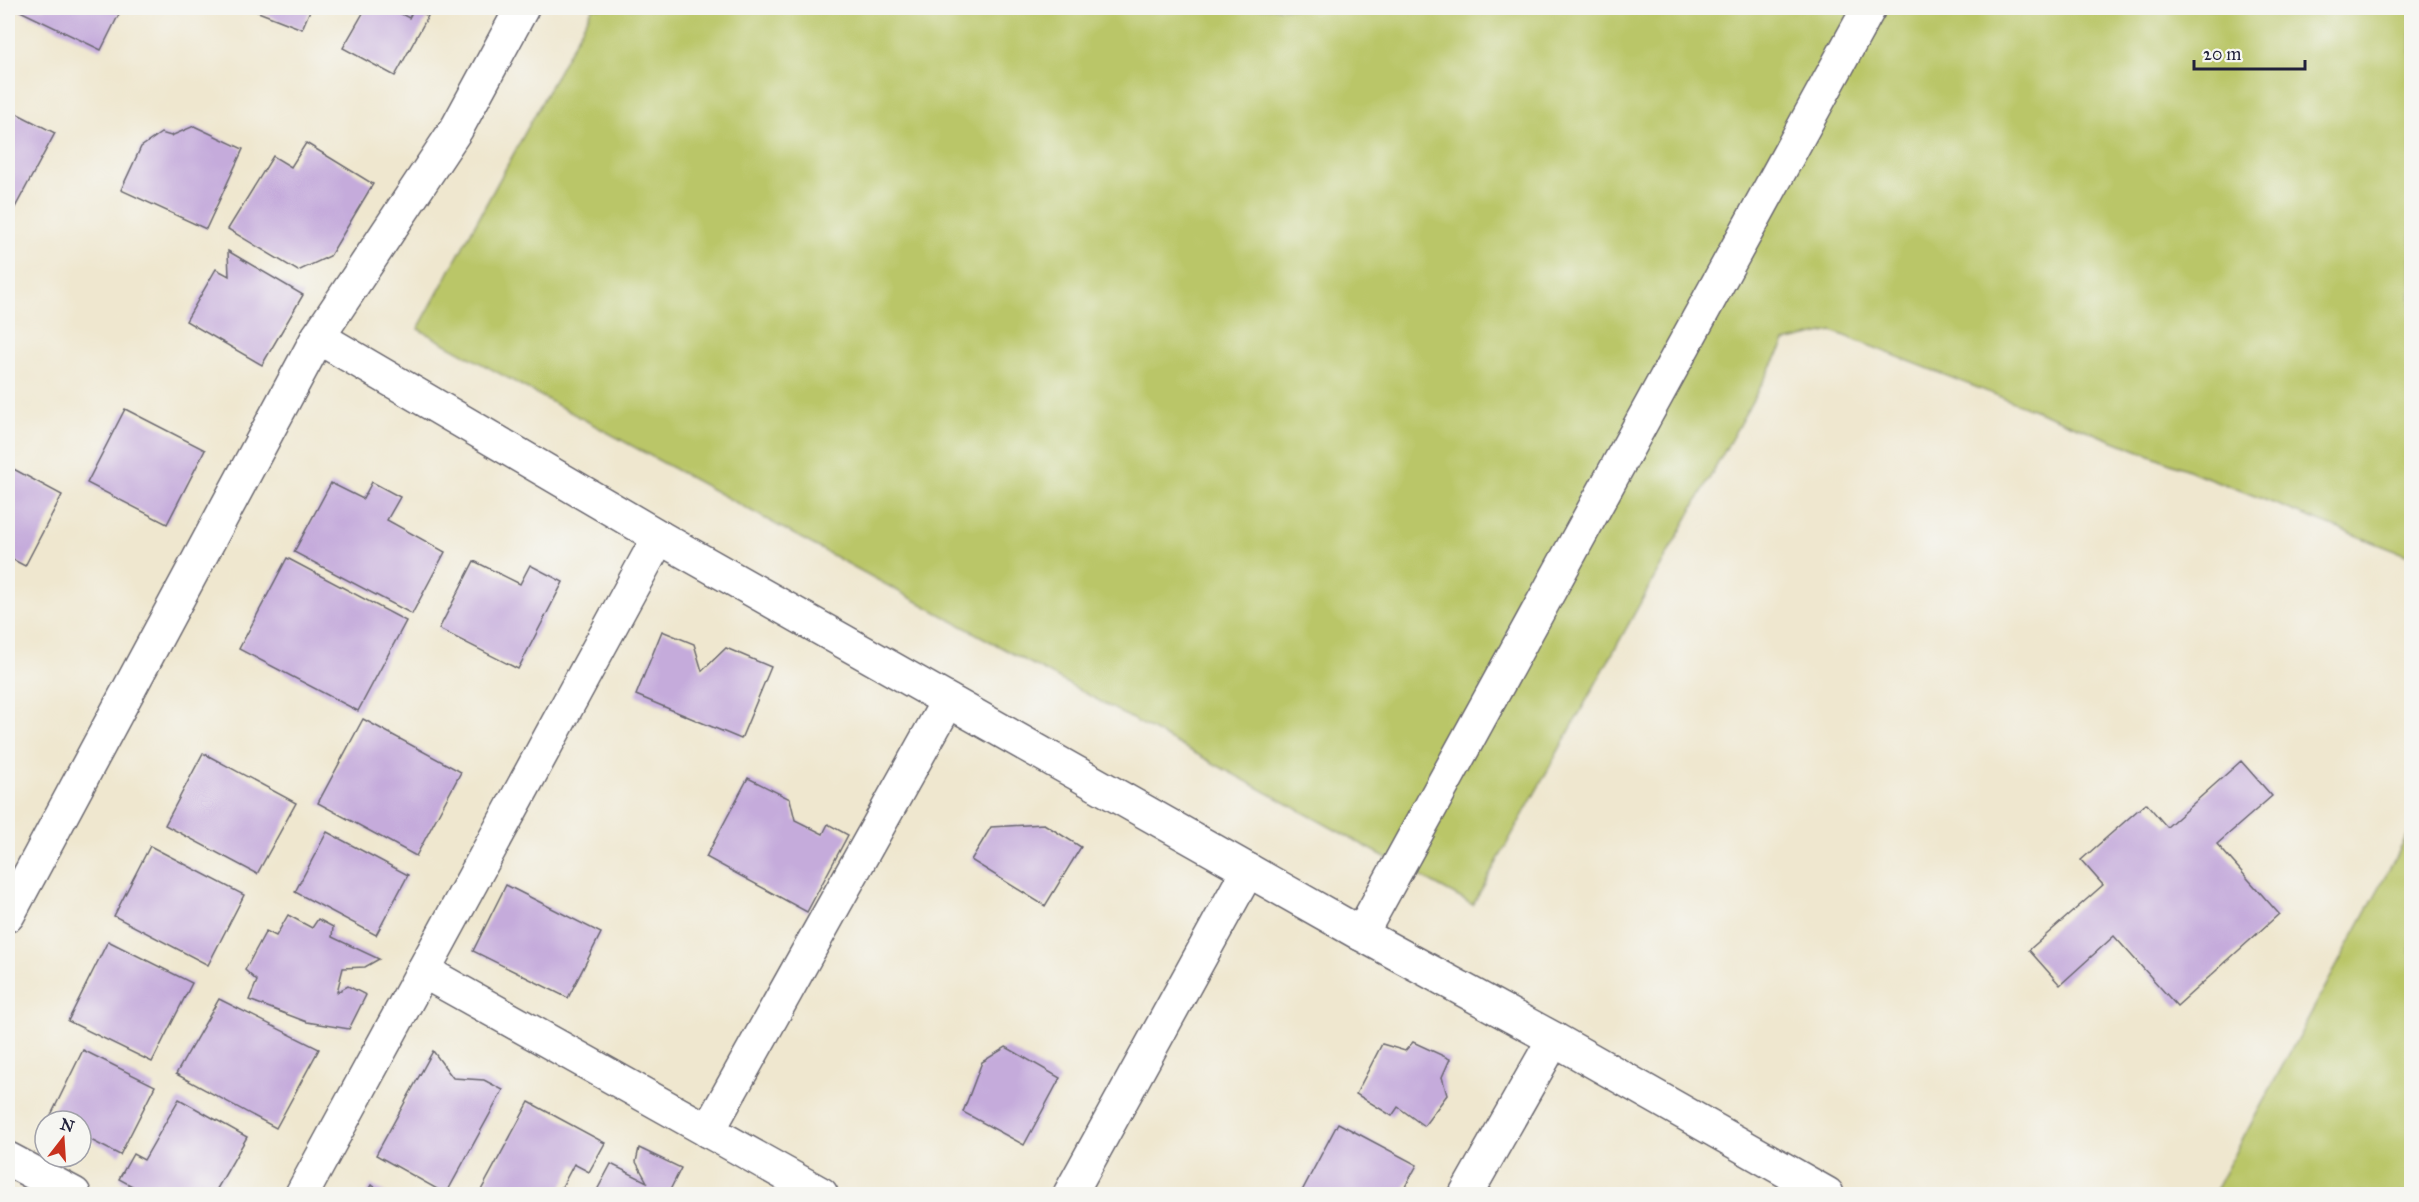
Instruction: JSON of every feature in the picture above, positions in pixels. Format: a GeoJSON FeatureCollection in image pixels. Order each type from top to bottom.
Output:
{"type":"FeatureCollection","features":[{"type":"Feature","properties":{"kind":"street"},"geometry":{"type":"LineString","coordinates":[[8,915],[318,337],[457,128],[522,8]]}},
{"type":"Feature","properties":{"kind":"street"},"geometry":{"type":"LineString","coordinates":[[1361,934],[1869,8]]}},
{"type":"Feature","properties":{"kind":"street"},"geometry":{"type":"LineString","coordinates":[[318,337],[659,537],[1361,934],[1554,1039],[1827,1194]]}},
{"type":"Feature","properties":{"kind":"street"},"geometry":{"type":"LineString","coordinates":[[302,1194],[659,537]]}},
{"type":"Feature","properties":{"kind":"street"},"geometry":{"type":"LineString","coordinates":[[708,1131],[948,701]]}},
{"type":"Feature","properties":{"kind":"street"},"geometry":{"type":"LineString","coordinates":[[1070,1194],[1248,870]]}},
{"type":"Feature","properties":{"kind":"street"},"geometry":{"type":"LineString","coordinates":[[423,971],[821,1194]]}},
{"type":"Feature","properties":{"kind":"street"},"geometry":{"type":"LineString","coordinates":[[1466,1194],[1554,1039]]}},
{"type":"Feature","properties":{"kind":"street"},"geometry":{"type":"LineString","coordinates":[[8,1159],[74,1194]]}},
{"type":"Feature","properties":{"kind":"green space"},"geometry":{"type":"Polygon","coordinates":[[[593,8],[2411,8],[2411,557],[1832,331],[1785,342],[1473,905],[418,329],[593,8]]]}},
{"type":"Feature","properties":{"kind":"green space"},"geometry":{"type":"Polygon","coordinates":[[[2411,829],[2411,1194],[2213,1194],[2411,829]]]}},
{"type":"Feature","properties":{"kind":"building"},"geometry":{"type":"Polygon","coordinates":[[[22,8],[122,8],[101,50],[20,11],[22,8]]]}},
{"type":"Feature","properties":{"kind":"building"},"geometry":{"type":"Polygon","coordinates":[[[248,8],[311,8],[302,29],[248,8]]]}},
{"type":"Feature","properties":{"kind":"building"},"geometry":{"type":"Polygon","coordinates":[[[366,8],[390,8],[409,18],[414,8],[428,16],[395,76],[343,48],[366,8]]]}},
{"type":"Feature","properties":{"kind":"building"},"geometry":{"type":"Polygon","coordinates":[[[8,109],[55,133],[12,213],[8,211],[8,109]]]}},
{"type":"Feature","properties":{"kind":"building"},"geometry":{"type":"Polygon","coordinates":[[[194,126],[243,149],[206,229],[121,190],[141,147],[161,133],[171,136],[194,126]]]}},
{"type":"Feature","properties":{"kind":"building"},"geometry":{"type":"Polygon","coordinates":[[[306,143],[373,184],[330,256],[298,271],[228,229],[273,156],[291,167],[306,143]]]}},
{"type":"Feature","properties":{"kind":"building"},"geometry":{"type":"Polygon","coordinates":[[[228,251],[303,295],[262,365],[186,321],[216,269],[229,276],[228,251]]]}},
{"type":"Feature","properties":{"kind":"building"},"geometry":{"type":"Polygon","coordinates":[[[125,409],[205,450],[167,524],[87,483],[125,409]]]}},
{"type":"Feature","properties":{"kind":"building"},"geometry":{"type":"Polygon","coordinates":[[[8,466],[62,495],[25,566],[8,557],[8,466]]]}},
{"type":"Feature","properties":{"kind":"building"},"geometry":{"type":"Polygon","coordinates":[[[372,482],[400,497],[387,520],[445,552],[412,614],[294,552],[331,483],[363,499],[372,482]]]}},
{"type":"Feature","properties":{"kind":"building"},"geometry":{"type":"Polygon","coordinates":[[[287,558],[406,621],[358,711],[239,649],[287,558]]]}},
{"type":"Feature","properties":{"kind":"building"},"geometry":{"type":"Polygon","coordinates":[[[474,561],[520,584],[530,565],[563,582],[518,669],[439,629],[474,561]]]}},
{"type":"Feature","properties":{"kind":"building"},"geometry":{"type":"Polygon","coordinates":[[[662,631],[694,644],[702,671],[726,648],[771,667],[741,739],[636,695],[662,631]]]}},
{"type":"Feature","properties":{"kind":"building"},"geometry":{"type":"Polygon","coordinates":[[[363,719],[461,772],[416,856],[318,803],[363,719]]]}},
{"type":"Feature","properties":{"kind":"building"},"geometry":{"type":"Polygon","coordinates":[[[203,753],[296,803],[257,874],[165,825],[203,753]]]}},
{"type":"Feature","properties":{"kind":"building"},"geometry":{"type":"Polygon","coordinates":[[[2241,761],[2272,796],[2217,844],[2279,914],[2177,1006],[2114,936],[2060,985],[2029,950],[2103,885],[2081,860],[2146,803],[2167,827],[2241,761]]]}},
{"type":"Feature","properties":{"kind":"building"},"geometry":{"type":"Polygon","coordinates":[[[748,778],[790,799],[795,820],[823,834],[828,824],[848,835],[807,912],[706,857],[748,778]]]}},
{"type":"Feature","properties":{"kind":"building"},"geometry":{"type":"Polygon","coordinates":[[[1044,824],[1081,847],[1045,906],[971,860],[991,827],[1044,824]]]}},
{"type":"Feature","properties":{"kind":"building"},"geometry":{"type":"Polygon","coordinates":[[[327,832],[408,875],[376,935],[295,892],[327,832]]]}},
{"type":"Feature","properties":{"kind":"building"},"geometry":{"type":"Polygon","coordinates":[[[150,846],[244,895],[208,965],[114,916],[150,846]]]}},
{"type":"Feature","properties":{"kind":"building"},"geometry":{"type":"Polygon","coordinates":[[[506,885],[601,933],[568,998],[473,951],[506,885]]]}},
{"type":"Feature","properties":{"kind":"building"},"geometry":{"type":"Polygon","coordinates":[[[288,915],[312,928],[318,919],[333,927],[332,937],[379,959],[365,967],[343,968],[337,992],[348,986],[366,995],[349,1029],[307,1022],[249,1000],[257,981],[245,970],[266,931],[276,936],[288,915]]]}},
{"type":"Feature","properties":{"kind":"building"},"geometry":{"type":"Polygon","coordinates":[[[108,941],[192,983],[152,1062],[68,1021],[108,941]]]}},
{"type":"Feature","properties":{"kind":"building"},"geometry":{"type":"Polygon","coordinates":[[[219,999],[319,1049],[276,1128],[176,1074],[219,999]]]}},
{"type":"Feature","properties":{"kind":"building"},"geometry":{"type":"Polygon","coordinates":[[[1413,1042],[1450,1059],[1442,1077],[1447,1095],[1424,1126],[1398,1107],[1392,1116],[1356,1094],[1382,1044],[1405,1051],[1413,1042]]]}},
{"type":"Feature","properties":{"kind":"building"},"geometry":{"type":"Polygon","coordinates":[[[1006,1047],[1060,1078],[1024,1145],[963,1112],[982,1062],[1006,1047]]]}},
{"type":"Feature","properties":{"kind":"building"},"geometry":{"type":"Polygon","coordinates":[[[83,1050],[155,1086],[120,1155],[93,1141],[93,1109],[54,1109],[83,1050]]]}},
{"type":"Feature","properties":{"kind":"building"},"geometry":{"type":"Polygon","coordinates":[[[433,1051],[453,1078],[484,1080],[503,1090],[446,1194],[376,1155],[433,1051]]]}},
{"type":"Feature","properties":{"kind":"building"},"geometry":{"type":"Polygon","coordinates":[[[179,1099],[247,1137],[214,1194],[147,1194],[119,1179],[133,1154],[144,1160],[179,1099]]]}},
{"type":"Feature","properties":{"kind":"building"},"geometry":{"type":"Polygon","coordinates":[[[529,1102],[605,1143],[589,1172],[574,1164],[558,1194],[479,1194],[529,1102]]]}},
{"type":"Feature","properties":{"kind":"building"},"geometry":{"type":"Polygon","coordinates":[[[1338,1123],[1417,1165],[1401,1194],[1308,1194],[1302,1191],[1338,1123]]]}},
{"type":"Feature","properties":{"kind":"building"},"geometry":{"type":"Polygon","coordinates":[[[639,1148],[681,1168],[668,1194],[595,1194],[611,1164],[647,1182],[636,1162],[639,1148]]]}},
{"type":"Feature","properties":{"kind":"building"},"geometry":{"type":"Polygon","coordinates":[[[371,1185],[388,1194],[366,1194],[371,1185]]]}}]}
